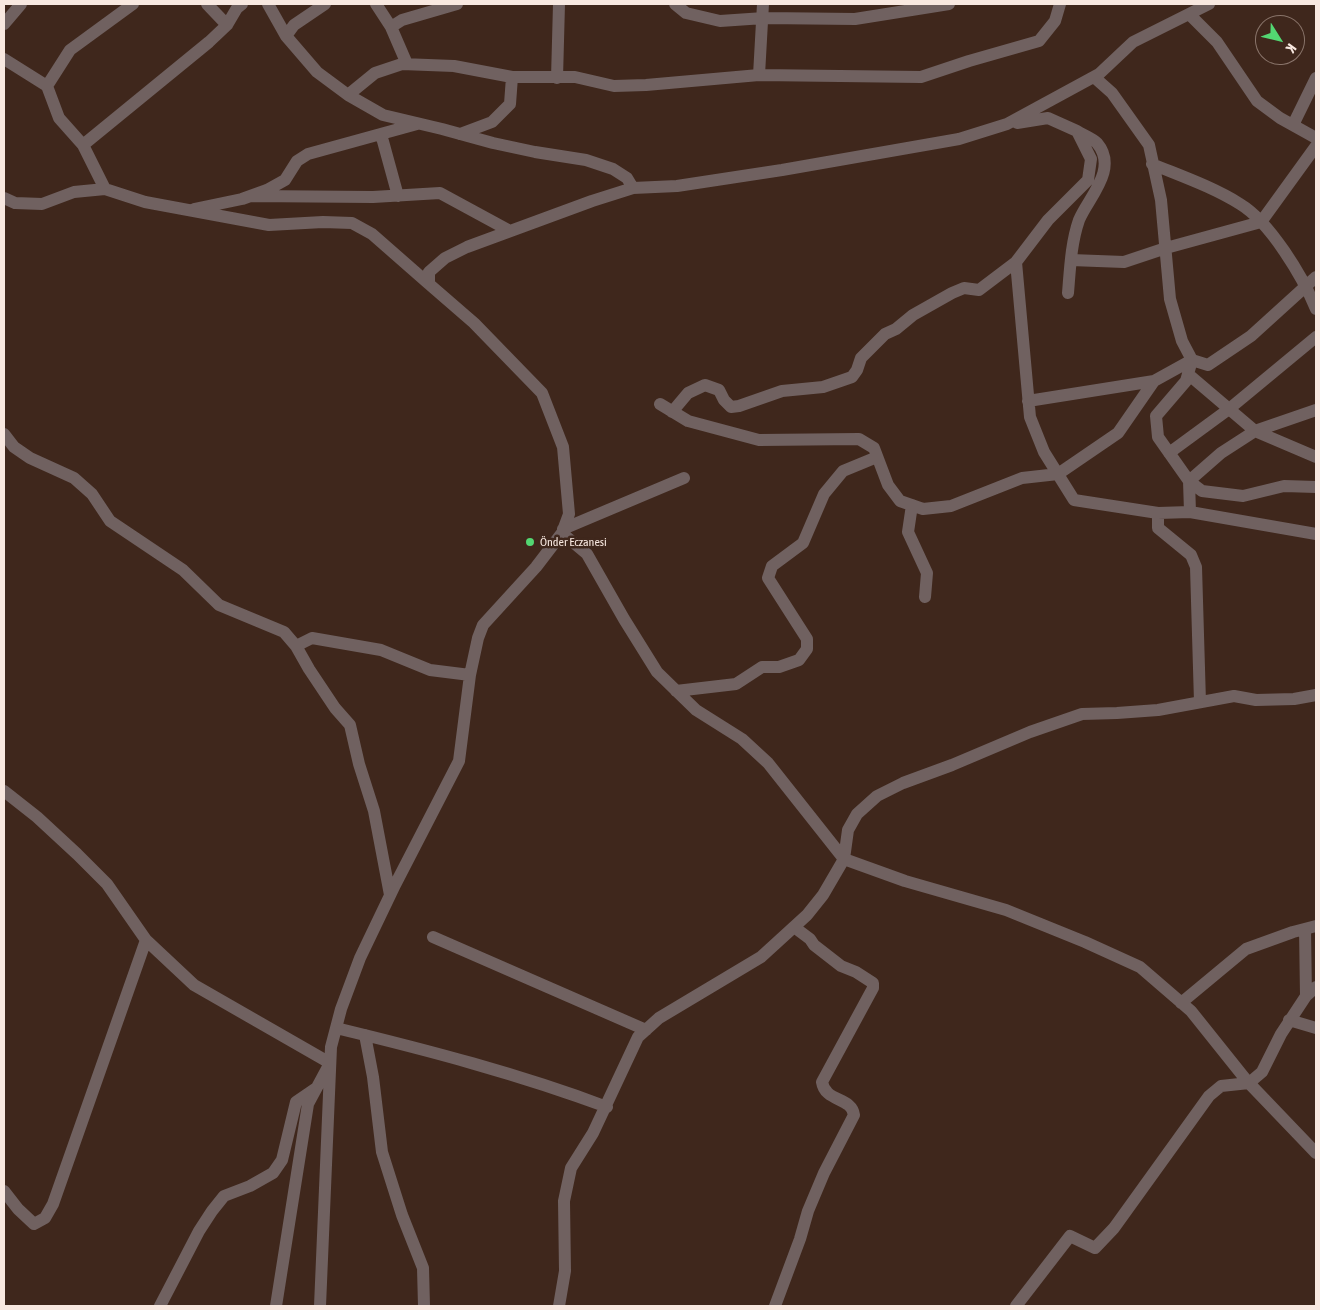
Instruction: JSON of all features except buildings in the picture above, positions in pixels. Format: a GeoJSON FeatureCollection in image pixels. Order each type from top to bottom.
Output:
{"type":"FeatureCollection","features":[{"type":"Feature","properties":{"kind":"street"},"geometry":{"type":"LineString","coordinates":[[4,24],[21,4]]}},
{"type":"Feature","properties":{"kind":"street"},"geometry":{"type":"LineString","coordinates":[[46,86],[70,50],[133,4]]}},
{"type":"Feature","properties":{"kind":"street"},"geometry":{"type":"LineString","coordinates":[[207,4],[227,26]]}},
{"type":"Feature","properties":{"kind":"street"},"geometry":{"type":"LineString","coordinates":[[82,146],[227,26],[242,4]]}},
{"type":"Feature","properties":{"kind":"street"},"geometry":{"type":"LineString","coordinates":[[268,4],[286,36],[318,72],[348,95],[383,115],[493,143],[586,160],[613,169],[627,178],[634,188]]}},
{"type":"Feature","properties":{"kind":"street"},"geometry":{"type":"LineString","coordinates":[[286,36],[294,25],[325,4]]}},
{"type":"Feature","properties":{"kind":"street"},"geometry":{"type":"LineString","coordinates":[[376,4],[392,27],[407,64]]}},
{"type":"Feature","properties":{"kind":"street"},"geometry":{"type":"LineString","coordinates":[[392,27],[402,20],[457,4]]}},
{"type":"Feature","properties":{"kind":"street"},"geometry":{"type":"LineString","coordinates":[[557,78],[559,4]]}},
{"type":"Feature","properties":{"kind":"street"},"geometry":{"type":"LineString","coordinates":[[675,4],[686,13],[720,21],[764,18],[855,19],[924,6],[949,4]]}},
{"type":"Feature","properties":{"kind":"street"},"geometry":{"type":"LineString","coordinates":[[759,75],[764,18],[763,4]]}},
{"type":"Feature","properties":{"kind":"street"},"geometry":{"type":"LineString","coordinates":[[348,95],[375,73],[402,64],[454,66],[512,77],[575,77],[614,86],[638,86],[759,75],[921,77],[968,61],[1039,41],[1055,21],[1060,4]]}},
{"type":"Feature","properties":{"kind":"street"},"geometry":{"type":"LineString","coordinates":[[1007,124],[1099,74],[1133,42],[1209,4]]}},
{"type":"Feature","properties":{"kind":"street"},"geometry":{"type":"LineString","coordinates":[[1189,14],[1217,42],[1257,101],[1280,118],[1316,138]]}},
{"type":"Feature","properties":{"kind":"street"},"geometry":{"type":"LineString","coordinates":[[4,59],[46,86],[59,118],[82,146],[105,188]]}},
{"type":"Feature","properties":{"kind":"street"},"geometry":{"type":"LineString","coordinates":[[460,134],[492,122],[510,104],[512,77]]}},
{"type":"Feature","properties":{"kind":"street"},"geometry":{"type":"LineString","coordinates":[[1094,77],[1112,93],[1149,145],[1161,200],[1170,299],[1182,341],[1192,360],[1186,381],[1156,416],[1158,437],[1189,482],[1202,491],[1243,496],[1284,486],[1316,487]]}},
{"type":"Feature","properties":{"kind":"street"},"geometry":{"type":"LineString","coordinates":[[1293,125],[1316,78]]}},
{"type":"Feature","properties":{"kind":"street"},"geometry":{"type":"LineString","coordinates":[[429,284],[429,272],[445,258],[510,231],[634,188],[678,186],[782,170],[959,139],[1007,124],[1048,118],[1077,131],[1097,143],[1105,158],[1101,183],[1080,219],[1072,248],[1068,293]]}},
{"type":"Feature","properties":{"kind":"street"},"geometry":{"type":"LineString","coordinates":[[186,210],[250,196],[267,190],[285,180],[297,160],[308,154],[420,124]]}},
{"type":"Feature","properties":{"kind":"street"},"geometry":{"type":"LineString","coordinates":[[672,412],[688,393],[705,385],[719,390],[724,400],[731,407],[782,391],[823,387],[852,377],[857,370],[861,358],[885,334],[896,329],[913,315],[952,293],[964,288],[979,290],[1016,262],[1048,220],[1088,180],[1091,159],[1077,131]]}},
{"type":"Feature","properties":{"kind":"street"},"geometry":{"type":"LineString","coordinates":[[382,134],[398,196]]}},
{"type":"Feature","properties":{"kind":"street"},"geometry":{"type":"LineString","coordinates":[[1071,260],[1124,262],[1166,248],[1261,222],[1316,146]]}},
{"type":"Feature","properties":{"kind":"street"},"geometry":{"type":"LineString","coordinates":[[1152,164],[1241,204],[1266,226],[1307,287],[1316,309]]}},
{"type":"Feature","properties":{"kind":"street"},"geometry":{"type":"LineString","coordinates":[[4,198],[15,203],[42,204],[74,192],[105,188],[145,202],[269,225],[324,222],[352,224],[372,234],[474,323],[542,393],[563,447],[569,514],[563,531],[536,567],[483,625],[478,638],[470,675],[459,761],[360,958],[341,1009],[330,1047],[320,1306]]}},
{"type":"Feature","properties":{"kind":"street"},"geometry":{"type":"LineString","coordinates":[[250,196],[373,197],[440,193],[510,231]]}},
{"type":"Feature","properties":{"kind":"street"},"geometry":{"type":"LineString","coordinates":[[1016,262],[1030,417],[1044,452],[1074,500],[1158,513],[1190,512],[1316,534]]}},
{"type":"Feature","properties":{"kind":"street"},"geometry":{"type":"LineString","coordinates":[[1028,401],[1154,381],[1192,360],[1208,365],[1251,336],[1316,278]]}},
{"type":"Feature","properties":{"kind":"street"},"geometry":{"type":"LineString","coordinates":[[1169,453],[1229,409],[1316,338]]}},
{"type":"Feature","properties":{"kind":"street"},"geometry":{"type":"LineString","coordinates":[[1188,374],[1255,431],[1316,457]]}},
{"type":"Feature","properties":{"kind":"street"},"geometry":{"type":"LineString","coordinates":[[660,404],[688,421],[759,440],[859,440],[874,448],[888,486],[900,501],[923,509],[951,506],[1022,478],[1058,474],[1118,433],[1154,381]]}},
{"type":"Feature","properties":{"kind":"street"},"geometry":{"type":"LineString","coordinates":[[1189,482],[1222,453],[1255,431],[1316,410]]}},
{"type":"Feature","properties":{"kind":"street"},"geometry":{"type":"LineString","coordinates":[[4,434],[14,447],[30,458],[74,478],[92,494],[110,521],[182,570],[218,605],[284,632],[296,646],[335,708],[350,724],[359,764],[374,811],[390,895]]}},
{"type":"Feature","properties":{"kind":"street"},"geometry":{"type":"LineString","coordinates":[[676,691],[736,684],[762,667],[779,666],[799,660],[807,649],[807,639],[768,578],[772,566],[803,543],[824,494],[843,471],[877,456]]}},
{"type":"Feature","properties":{"kind":"street"},"geometry":{"type":"LineString","coordinates":[[563,531],[684,478]]}},
{"type":"Feature","properties":{"kind":"street"},"geometry":{"type":"LineString","coordinates":[[1189,482],[1190,512]]}},
{"type":"Feature","properties":{"kind":"street"},"geometry":{"type":"LineString","coordinates":[[912,505],[908,532],[927,573],[924,597]]}},
{"type":"Feature","properties":{"kind":"street"},"geometry":{"type":"LineString","coordinates":[[1158,513],[1158,528],[1192,555],[1196,567],[1200,702]]}},
{"type":"Feature","properties":{"kind":"street"},"geometry":{"type":"LineString","coordinates":[[563,531],[587,554],[657,672],[696,710],[742,739],[768,763],[844,858],[904,881],[1006,910],[1086,942],[1140,967],[1191,1011],[1250,1083],[1316,1153]]}},
{"type":"Feature","properties":{"kind":"street"},"geometry":{"type":"LineString","coordinates":[[296,646],[312,638],[373,648],[430,670],[470,675]]}},
{"type":"Feature","properties":{"kind":"street"},"geometry":{"type":"LineString","coordinates":[[559,1306],[565,1271],[564,1201],[570,1168],[593,1133],[607,1107],[622,1069],[638,1037],[659,1018],[761,957],[794,927],[823,895],[844,858],[848,830],[857,814],[877,796],[903,783],[952,765],[1030,732],[1082,714],[1117,714],[1158,710],[1234,696],[1256,700],[1294,699],[1316,695]]}},
{"type":"Feature","properties":{"kind":"street"},"geometry":{"type":"LineString","coordinates":[[4,791],[37,816],[107,884],[146,940],[194,984],[330,1063]]}},
{"type":"Feature","properties":{"kind":"street"},"geometry":{"type":"LineString","coordinates":[[775,1306],[800,1239],[808,1211],[824,1173],[854,1115],[854,1109],[849,1104],[829,1095],[823,1089],[822,1082],[873,988],[873,983],[856,972],[841,966],[814,946],[810,939],[794,927]]}},
{"type":"Feature","properties":{"kind":"street"},"geometry":{"type":"LineString","coordinates":[[1181,1003],[1246,949],[1311,928],[1306,996]]}},
{"type":"Feature","properties":{"kind":"street"},"geometry":{"type":"LineString","coordinates":[[433,937],[646,1030]]}},
{"type":"Feature","properties":{"kind":"street"},"geometry":{"type":"LineString","coordinates":[[4,1191],[18,1209],[34,1224],[45,1218],[53,1204],[146,940]]}},
{"type":"Feature","properties":{"kind":"street"},"geometry":{"type":"LineString","coordinates":[[1016,1306],[1070,1236],[1095,1248],[1114,1228],[1209,1096],[1221,1086],[1250,1083],[1262,1072],[1280,1034],[1306,996],[1316,987]]}},
{"type":"Feature","properties":{"kind":"street"},"geometry":{"type":"LineString","coordinates":[[1290,1020],[1316,1028]]}},
{"type":"Feature","properties":{"kind":"street"},"geometry":{"type":"LineString","coordinates":[[336,1028],[410,1046],[568,1093],[607,1107]]}},
{"type":"Feature","properties":{"kind":"street"},"geometry":{"type":"LineString","coordinates":[[364,1035],[373,1077],[382,1152],[402,1215],[423,1268],[424,1306]]}},
{"type":"Feature","properties":{"kind":"street"},"geometry":{"type":"LineString","coordinates":[[276,1306],[308,1104],[330,1063]]}},
{"type":"Feature","properties":{"kind":"street"},"geometry":{"type":"LineString","coordinates":[[160,1306],[199,1231],[224,1196],[250,1186],[273,1173],[282,1160],[296,1102],[317,1088]]}},
{"type":"Feature","properties":{"kind":"place","name":"Önder Eczanesi"},"geometry":{"type":"Point","coordinates":[530,542]}}]}
